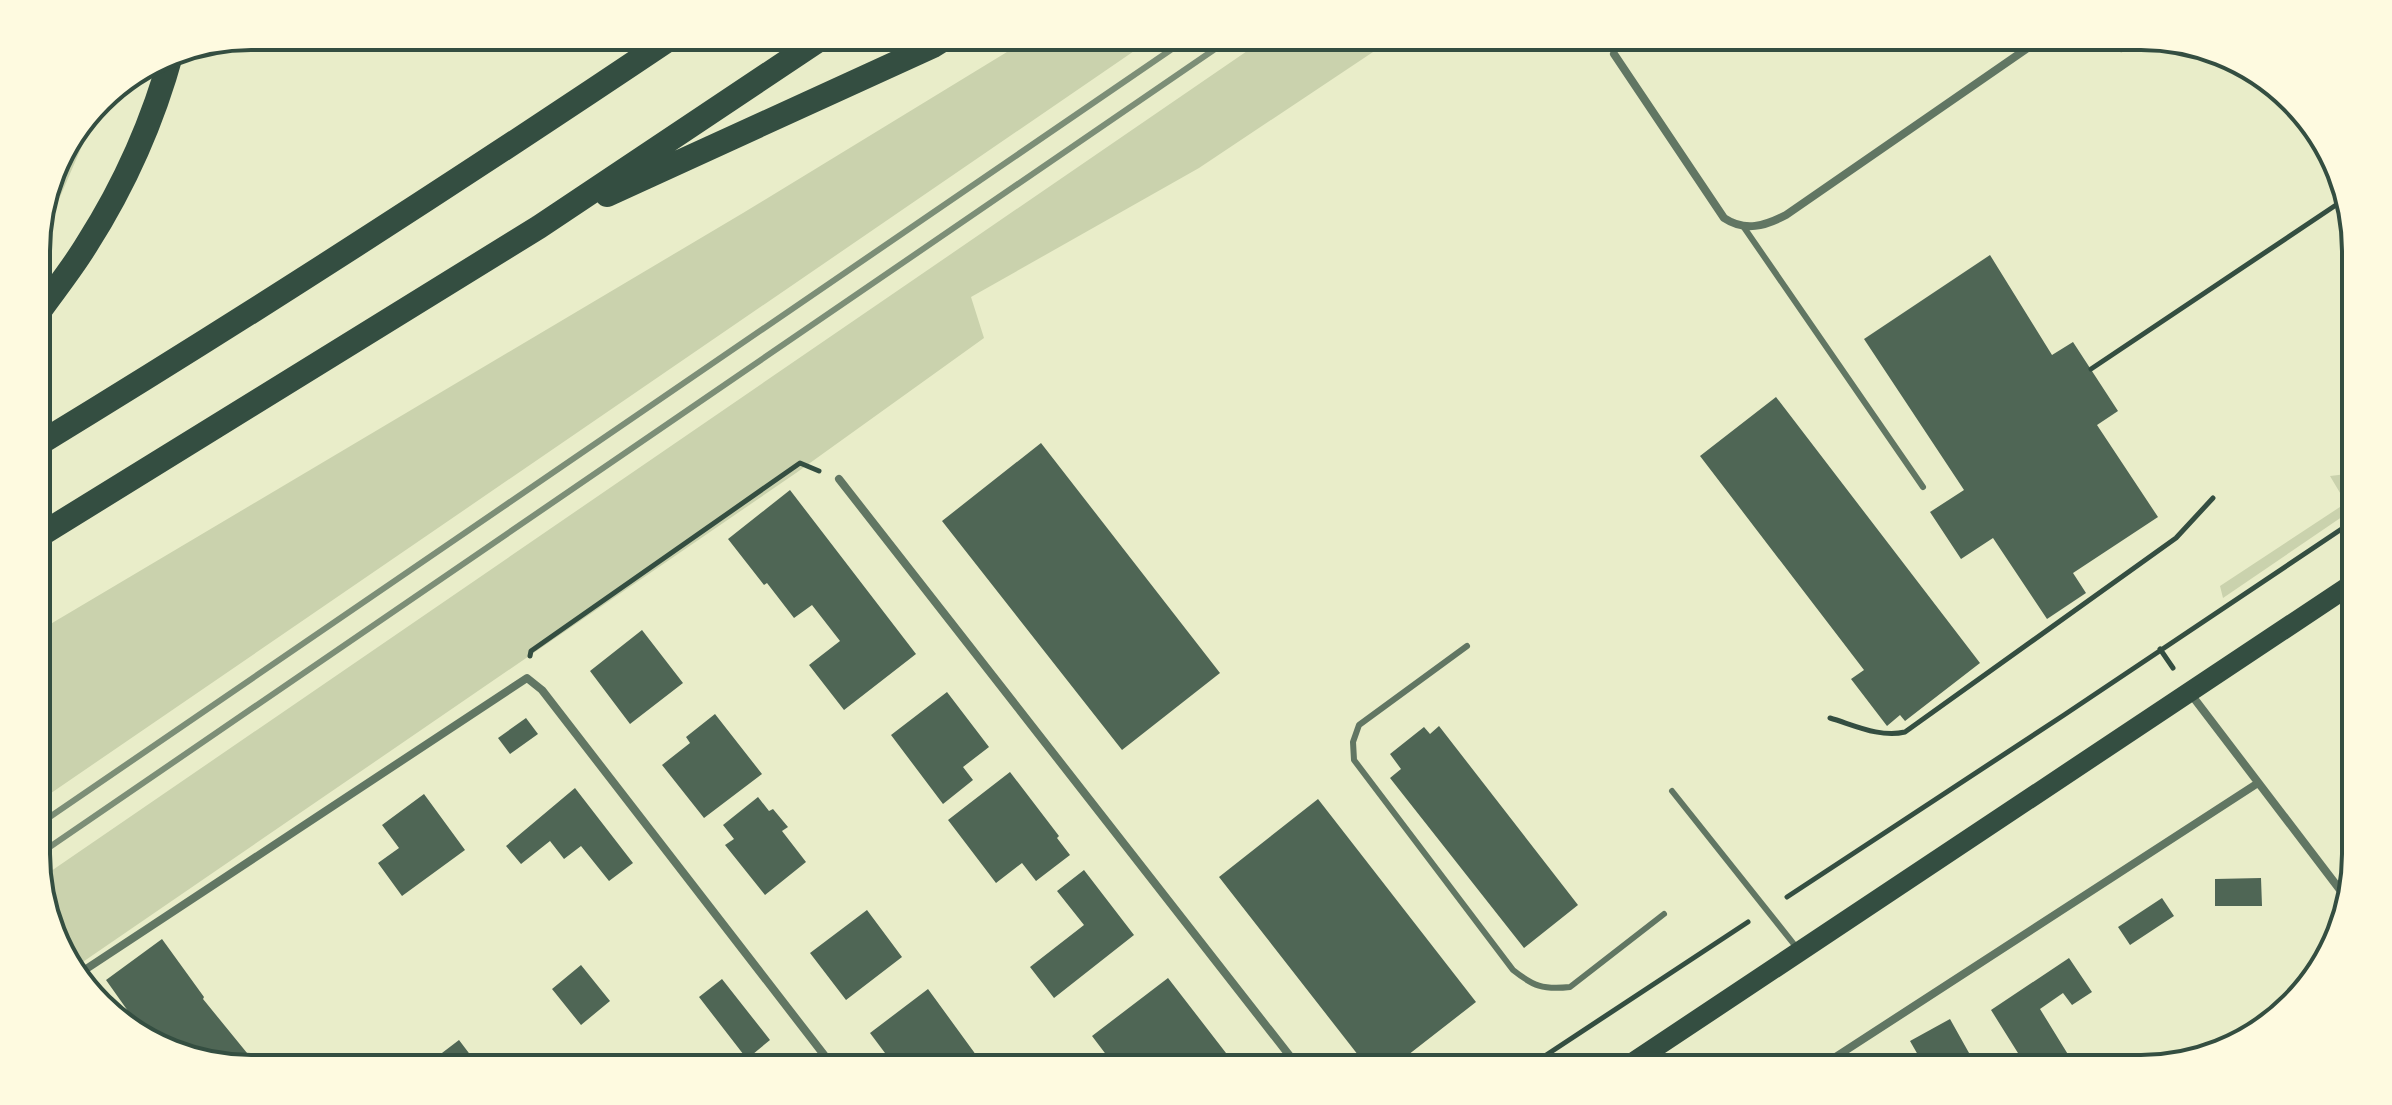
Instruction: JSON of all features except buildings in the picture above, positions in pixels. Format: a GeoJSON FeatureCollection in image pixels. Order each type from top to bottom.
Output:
{"type":"FeatureCollection","features":[{"type":"Feature","properties":{"kind":"highway"},"geometry":{"type":"LineString","coordinates":[[50,437],[211,339],[653,50]]}},
{"type":"Feature","properties":{"kind":"highway"},"geometry":{"type":"LineString","coordinates":[[50,529],[539,227],[804,50]]}},
{"type":"Feature","properties":{"kind":"highway"},"geometry":{"type":"LineString","coordinates":[[539,227],[923,50]]}},
{"type":"Feature","properties":{"kind":"highway"},"geometry":{"type":"LineString","coordinates":[[50,297],[87,245],[121,182],[145,129],[166,69]]}},
{"type":"Feature","properties":{"kind":"main road"},"geometry":{"type":"LineString","coordinates":[[1644,1055],[2342,591]]}},
{"type":"Feature","properties":{"kind":"street"},"geometry":{"type":"LineString","coordinates":[[1614,54],[1724,218],[1733,224],[1757,227],[1786,215],[2025,50]]}},
{"type":"Feature","properties":{"kind":"street"},"geometry":{"type":"LineString","coordinates":[[839,479],[1289,1055]]}},
{"type":"Feature","properties":{"kind":"street"},"geometry":{"type":"LineString","coordinates":[[87,968],[527,678],[542,690],[824,1055]]}},
{"type":"Feature","properties":{"kind":"street"},"geometry":{"type":"LineString","coordinates":[[2189,692],[2339,888]]}},
{"type":"Feature","properties":{"kind":"street"},"geometry":{"type":"LineString","coordinates":[[1839,1055],[2258,783]]}},
{"type":"Feature","properties":{"kind":"lane"},"geometry":{"type":"LineString","coordinates":[[1743,226],[1923,487]]}},
{"type":"Feature","properties":{"kind":"lane"},"geometry":{"type":"LineString","coordinates":[[1467,646],[1359,725],[1353,742],[1354,760],[1513,970],[1530,984],[1550,989],[1570,987],[1664,914]]}},
{"type":"Feature","properties":{"kind":"lane"},"geometry":{"type":"LineString","coordinates":[[1672,791],[1800,951]]}},
{"type":"Feature","properties":{"kind":"path"},"geometry":{"type":"LineString","coordinates":[[2091,369],[2336,205]]}},
{"type":"Feature","properties":{"kind":"path"},"geometry":{"type":"LineString","coordinates":[[527,678],[531,651],[800,463],[839,479]]}},
{"type":"Feature","properties":{"kind":"path"},"geometry":{"type":"LineString","coordinates":[[1830,718],[1871,731],[1895,735],[1905,732],[2176,538],[2213,498]]}},
{"type":"Feature","properties":{"kind":"path"},"geometry":{"type":"LineString","coordinates":[[1546,1055],[2342,529]]}},
{"type":"Feature","properties":{"kind":"green space"},"geometry":{"type":"Polygon","coordinates":[[[1010,50],[1136,50],[50,794],[50,624],[743,213],[1010,50]]]}},
{"type":"Feature","properties":{"kind":"green space"},"geometry":{"type":"Polygon","coordinates":[[[1249,50],[1376,50],[1199,168],[971,297],[984,338],[796,473],[83,962],[65,931],[51,871],[1249,50]]]}},
{"type":"Feature","properties":{"kind":"green space"},"geometry":{"type":"Polygon","coordinates":[[[86,136],[55,206],[65,174],[86,136]]]}},
{"type":"Feature","properties":{"kind":"green space"},"geometry":{"type":"Polygon","coordinates":[[[2342,475],[2342,496],[2330,476],[2342,475]]]}},
{"type":"Feature","properties":{"kind":"green space"},"geometry":{"type":"Polygon","coordinates":[[[2342,506],[2342,517],[2223,598],[2220,586],[2342,506]]]}},
{"type":"Feature","properties":{"kind":"railway"},"geometry":{"type":"LineString","coordinates":[[50,817],[1171,50]]}},
{"type":"Feature","properties":{"kind":"railway"},"geometry":{"type":"LineString","coordinates":[[50,847],[1214,50]]}}]}
